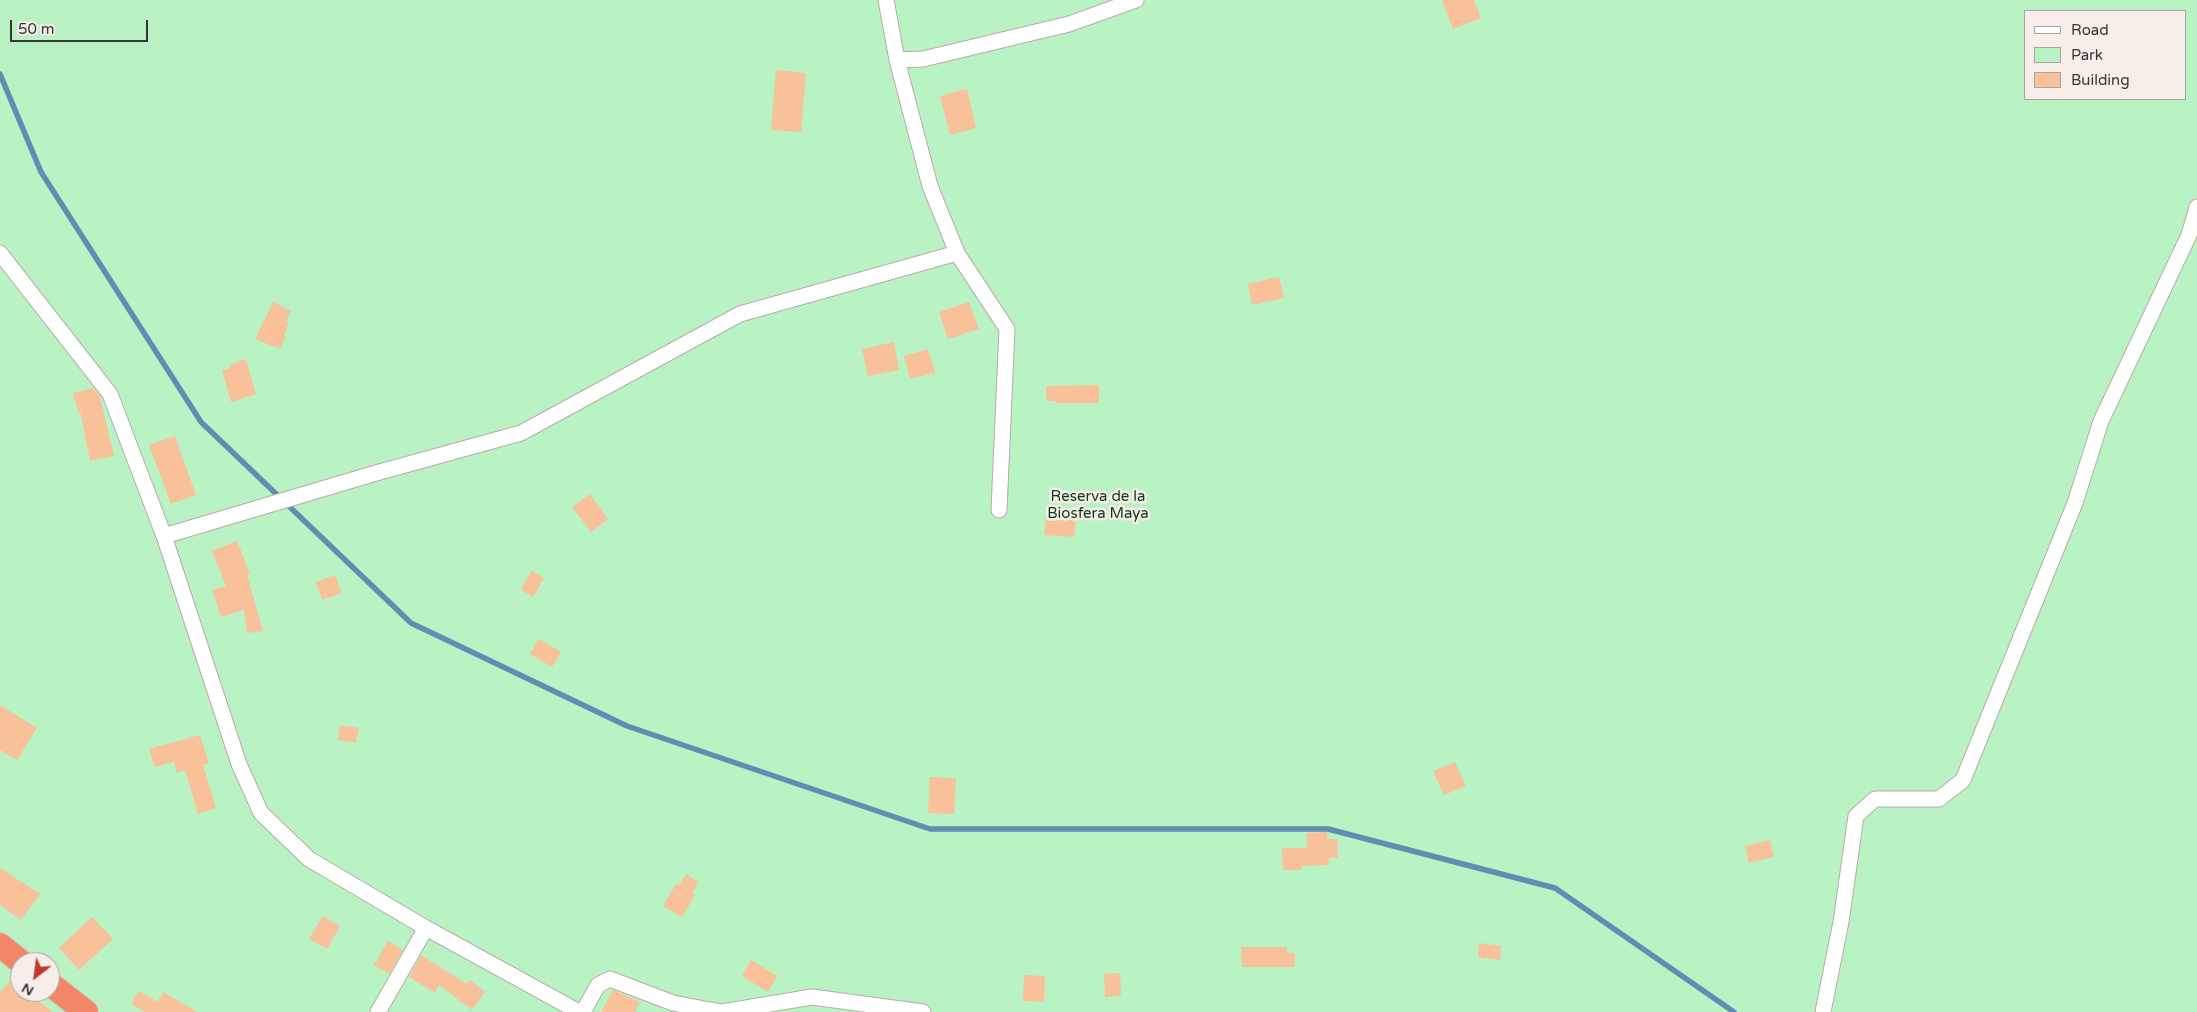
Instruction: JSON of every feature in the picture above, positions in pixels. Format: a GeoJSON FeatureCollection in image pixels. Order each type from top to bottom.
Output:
{"type":"FeatureCollection","features":[{"type":"Feature","properties":{"kind":"highway"},"geometry":{"type":"LineString","coordinates":[[0,946],[10,954]]}},
{"type":"Feature","properties":{"kind":"highway"},"geometry":{"type":"LineString","coordinates":[[60,992],[86,1012]]}},
{"type":"Feature","properties":{"kind":"street"},"geometry":{"type":"LineString","coordinates":[[886,0],[898,60],[930,186],[957,253],[1007,329],[999,510]]}},
{"type":"Feature","properties":{"kind":"street"},"geometry":{"type":"LineString","coordinates":[[898,60],[923,59],[1069,24],[1136,0]]}},
{"type":"Feature","properties":{"kind":"street"},"geometry":{"type":"LineString","coordinates":[[1823,1012],[1841,922],[1856,816],[1875,799],[1939,798],[1963,780],[2075,503],[2100,421],[2189,235],[2197,208]]}},
{"type":"Feature","properties":{"kind":"street"},"geometry":{"type":"LineString","coordinates":[[0,253],[110,394],[164,536],[239,764],[261,813],[309,859],[426,928],[578,1012]]}},
{"type":"Feature","properties":{"kind":"street"},"geometry":{"type":"LineString","coordinates":[[164,536],[376,473],[521,433],[740,314],[957,253]]}},
{"type":"Feature","properties":{"kind":"street"},"geometry":{"type":"LineString","coordinates":[[378,1012],[426,928]]}},
{"type":"Feature","properties":{"kind":"street"},"geometry":{"type":"LineString","coordinates":[[583,1012],[598,985],[610,979],[673,1004],[722,1012],[812,997],[923,1012]]}},
{"type":"Feature","properties":{"kind":"green space","name":"Reserva de la Biosfera Maya"},"geometry":{"type":"Polygon","coordinates":[[[0,0],[2197,0],[2197,1012],[0,1012],[0,0]]]}},
{"type":"Feature","properties":{"kind":"building"},"geometry":{"type":"Polygon","coordinates":[[[1442,0],[1474,0],[1481,18],[1453,29],[1442,0]]]}},
{"type":"Feature","properties":{"kind":"building"},"geometry":{"type":"Polygon","coordinates":[[[776,70],[806,73],[801,132],[771,130],[776,70]]]}},
{"type":"Feature","properties":{"kind":"building"},"geometry":{"type":"Polygon","coordinates":[[[967,89],[976,128],[950,135],[940,96],[967,89]]]}},
{"type":"Feature","properties":{"kind":"building"},"geometry":{"type":"Polygon","coordinates":[[[1279,277],[1284,298],[1252,305],[1248,284],[1279,277]]]}},
{"type":"Feature","properties":{"kind":"building"},"geometry":{"type":"Polygon","coordinates":[[[273,302],[291,311],[286,322],[289,323],[284,335],[286,336],[280,349],[255,339],[273,302]]]}},
{"type":"Feature","properties":{"kind":"building"},"geometry":{"type":"Polygon","coordinates":[[[969,302],[979,329],[948,339],[939,312],[969,302]]]}},
{"type":"Feature","properties":{"kind":"building"},"geometry":{"type":"Polygon","coordinates":[[[894,342],[899,370],[868,376],[862,349],[894,342]]]}},
{"type":"Feature","properties":{"kind":"building"},"geometry":{"type":"Polygon","coordinates":[[[928,349],[935,373],[910,379],[904,356],[928,349]]]}},
{"type":"Feature","properties":{"kind":"building"},"geometry":{"type":"Polygon","coordinates":[[[246,359],[256,394],[231,402],[222,371],[231,368],[230,364],[246,359]]]}},
{"type":"Feature","properties":{"kind":"building"},"geometry":{"type":"Polygon","coordinates":[[[1099,385],[1099,403],[1056,403],[1056,401],[1046,401],[1046,386],[1099,385]]]}},
{"type":"Feature","properties":{"kind":"building"},"geometry":{"type":"Polygon","coordinates":[[[93,388],[100,397],[114,456],[90,461],[80,411],[78,412],[73,393],[93,388]]]}},
{"type":"Feature","properties":{"kind":"building"},"geometry":{"type":"Polygon","coordinates":[[[175,436],[196,495],[171,504],[149,445],[175,436]]]}},
{"type":"Feature","properties":{"kind":"building"},"geometry":{"type":"Polygon","coordinates":[[[590,494],[608,519],[591,532],[572,507],[590,494]]]}},
{"type":"Feature","properties":{"kind":"building"},"geometry":{"type":"Polygon","coordinates":[[[1046,515],[1076,517],[1074,537],[1044,535],[1046,515]]]}},
{"type":"Feature","properties":{"kind":"building"},"geometry":{"type":"Polygon","coordinates":[[[237,541],[250,574],[247,575],[263,631],[247,633],[244,610],[221,617],[212,590],[226,586],[212,551],[237,541]]]}},
{"type":"Feature","properties":{"kind":"building"},"geometry":{"type":"Polygon","coordinates":[[[531,571],[544,578],[533,597],[521,590],[531,571]]]}},
{"type":"Feature","properties":{"kind":"building"},"geometry":{"type":"Polygon","coordinates":[[[335,575],[342,593],[322,600],[316,582],[335,575]]]}},
{"type":"Feature","properties":{"kind":"building"},"geometry":{"type":"Polygon","coordinates":[[[539,639],[561,652],[552,667],[530,654],[539,639]]]}},
{"type":"Feature","properties":{"kind":"building"},"geometry":{"type":"Polygon","coordinates":[[[0,705],[37,728],[17,760],[0,750],[0,705]]]}},
{"type":"Feature","properties":{"kind":"building"},"geometry":{"type":"Polygon","coordinates":[[[340,725],[359,728],[356,743],[338,740],[340,725]]]}},
{"type":"Feature","properties":{"kind":"building"},"geometry":{"type":"Polygon","coordinates":[[[200,735],[209,763],[203,765],[216,808],[198,814],[185,770],[177,773],[174,762],[155,767],[149,749],[200,735]]]}},
{"type":"Feature","properties":{"kind":"building"},"geometry":{"type":"Polygon","coordinates":[[[1455,762],[1466,786],[1444,795],[1433,771],[1455,762]]]}},
{"type":"Feature","properties":{"kind":"building"},"geometry":{"type":"Polygon","coordinates":[[[930,777],[956,778],[954,814],[928,813],[930,777]]]}},
{"type":"Feature","properties":{"kind":"building"},"geometry":{"type":"Polygon","coordinates":[[[1327,832],[1327,839],[1337,839],[1338,858],[1328,858],[1329,865],[1302,866],[1302,870],[1283,870],[1282,848],[1307,848],[1306,833],[1327,832]]]}},
{"type":"Feature","properties":{"kind":"building"},"geometry":{"type":"Polygon","coordinates":[[[1770,840],[1774,857],[1749,863],[1745,846],[1770,840]]]}},
{"type":"Feature","properties":{"kind":"building"},"geometry":{"type":"Polygon","coordinates":[[[0,868],[40,894],[21,920],[0,905],[0,868]]]}},
{"type":"Feature","properties":{"kind":"building"},"geometry":{"type":"Polygon","coordinates":[[[686,874],[698,882],[692,893],[695,895],[682,917],[663,906],[676,884],[679,885],[686,874]]]}},
{"type":"Feature","properties":{"kind":"building"},"geometry":{"type":"Polygon","coordinates":[[[323,916],[340,926],[327,949],[309,939],[323,916]]]}},
{"type":"Feature","properties":{"kind":"building"},"geometry":{"type":"Polygon","coordinates":[[[92,917],[113,939],[79,970],[59,948],[92,917]]]}},
{"type":"Feature","properties":{"kind":"building"},"geometry":{"type":"Polygon","coordinates":[[[388,941],[403,950],[389,974],[374,965],[388,941]]]}},
{"type":"Feature","properties":{"kind":"building"},"geometry":{"type":"Polygon","coordinates":[[[1479,943],[1501,946],[1500,960],[1478,957],[1479,943]]]}},
{"type":"Feature","properties":{"kind":"building"},"geometry":{"type":"Polygon","coordinates":[[[1241,947],[1287,947],[1287,952],[1295,953],[1295,967],[1242,967],[1241,947]]]}},
{"type":"Feature","properties":{"kind":"building"},"geometry":{"type":"Polygon","coordinates":[[[421,955],[467,984],[470,980],[485,992],[472,1010],[439,985],[435,993],[409,977],[421,955]]]}},
{"type":"Feature","properties":{"kind":"building"},"geometry":{"type":"Polygon","coordinates":[[[751,960],[777,976],[768,992],[742,976],[751,960]]]}},
{"type":"Feature","properties":{"kind":"building"},"geometry":{"type":"Polygon","coordinates":[[[1120,973],[1121,996],[1105,997],[1104,974],[1120,973]]]}},
{"type":"Feature","properties":{"kind":"building"},"geometry":{"type":"Polygon","coordinates":[[[1024,975],[1045,976],[1044,1002],[1023,1001],[1024,975]]]}},
{"type":"Feature","properties":{"kind":"building"},"geometry":{"type":"Polygon","coordinates":[[[10,980],[10,1002],[40,1002],[53,1012],[0,1012],[0,993],[10,980]]]}},
{"type":"Feature","properties":{"kind":"building"},"geometry":{"type":"Polygon","coordinates":[[[613,990],[640,1002],[635,1012],[601,1012],[613,990]]]}},
{"type":"Feature","properties":{"kind":"building"},"geometry":{"type":"Polygon","coordinates":[[[139,991],[158,1002],[163,992],[198,1012],[145,1012],[131,1004],[139,991]]]}},
{"type":"Feature","properties":{"kind":"waterway"},"geometry":{"type":"LineString","coordinates":[[0,74],[41,172],[201,422],[411,623],[627,726],[930,829],[1328,829],[1555,888],[1734,1012]]}}]}
